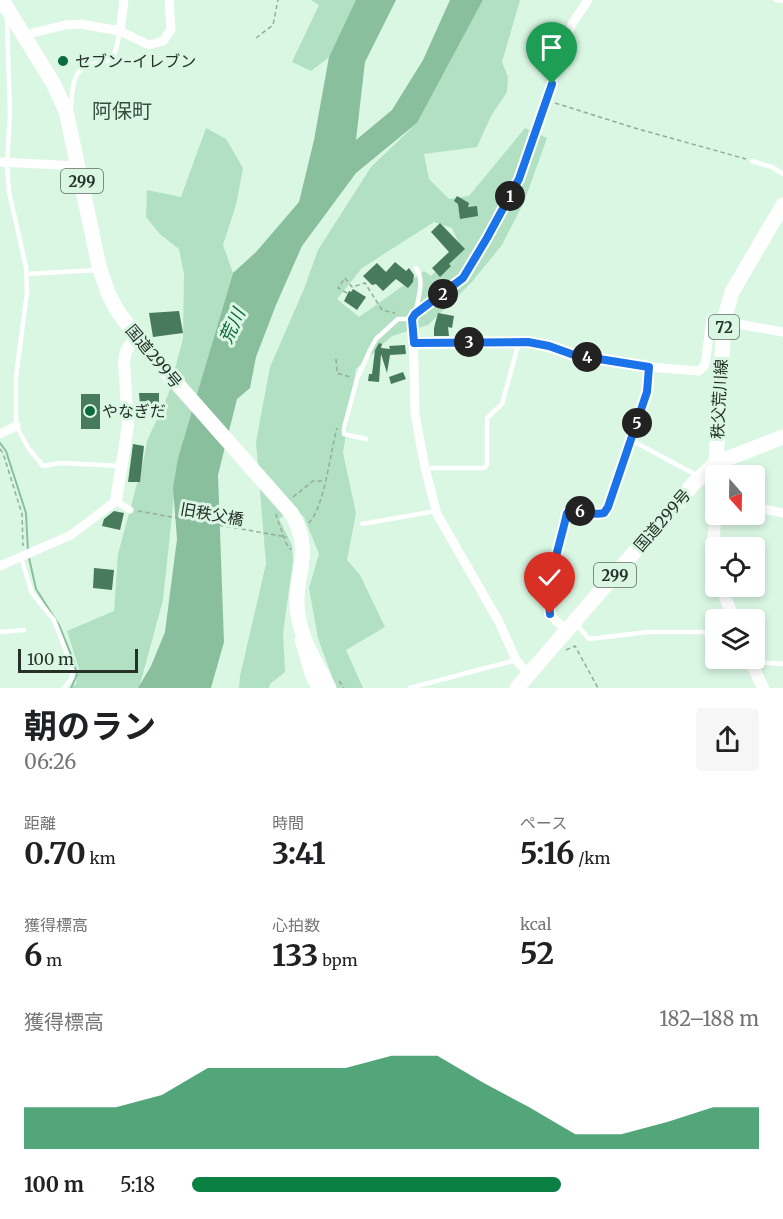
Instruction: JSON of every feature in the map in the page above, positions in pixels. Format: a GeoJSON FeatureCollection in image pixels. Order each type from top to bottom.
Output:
{"type":"FeatureCollection","features":[{"type":"Feature","properties":{"kind":"main road","name":"国道299号"},"geometry":{"type":"LineString","coordinates":[[4,5],[25,35],[53,83],[66,111],[100,270],[117,310],[136,338],[291,514],[304,550],[297,613],[304,640],[329,688]]}},
{"type":"Feature","properties":{"kind":"main road","name":"秩父荒川線"},"geometry":{"type":"LineString","coordinates":[[716,465],[724,320],[732,292],[783,205]]}},
{"type":"Feature","properties":{"kind":"main road","name":"国道299号"},"geometry":{"type":"LineString","coordinates":[[726,465],[783,437]]}},
{"type":"Feature","properties":{"kind":"main road","name":"国道299号"},"geometry":{"type":"LineString","coordinates":[[517,688],[700,477],[705,475]]}},
{"type":"Feature","properties":{"kind":"street"},"geometry":{"type":"LineString","coordinates":[[120,31],[124,0]]}},
{"type":"Feature","properties":{"kind":"street"},"geometry":{"type":"LineString","coordinates":[[25,35],[65,25],[81,24],[120,31],[149,45],[163,41],[171,30],[169,0]]}},
{"type":"Feature","properties":{"kind":"street"},"geometry":{"type":"LineString","coordinates":[[529,675],[516,660],[499,622],[436,511],[415,414],[414,316],[463,278],[519,179],[572,24],[588,0]]}},
{"type":"Feature","properties":{"kind":"street"},"geometry":{"type":"LineString","coordinates":[[4,163],[79,166]]}},
{"type":"Feature","properties":{"kind":"street"},"geometry":{"type":"LineString","coordinates":[[414,343],[519,342],[549,346],[574,355],[649,367],[699,371],[705,365],[711,319],[783,332]]}},
{"type":"Feature","properties":{"kind":"street"},"geometry":{"type":"LineString","coordinates":[[0,566],[71,535],[116,501],[128,424],[124,362],[126,351],[136,338]]}},
{"type":"Feature","properties":{"kind":"street"},"geometry":{"type":"LineString","coordinates":[[0,434],[16,426]]}},
{"type":"Feature","properties":{"kind":"street"},"geometry":{"type":"LineString","coordinates":[[116,501],[130,510]]}},
{"type":"Feature","properties":{"kind":"street"},"geometry":{"type":"LineString","coordinates":[[765,509],[783,513]]}},
{"type":"Feature","properties":{"kind":"street"},"geometry":{"type":"LineString","coordinates":[[566,519],[549,603],[553,619],[571,626]]}},
{"type":"Feature","properties":{"kind":"street"},"geometry":{"type":"LineString","coordinates":[[297,613],[297,634],[310,677],[316,688]]}},
{"type":"Feature","properties":{"kind":"street"},"geometry":{"type":"LineString","coordinates":[[754,669],[763,688]]}},
{"type":"Feature","properties":{"kind":"lane"},"geometry":{"type":"LineString","coordinates":[[776,0],[783,1]]}},
{"type":"Feature","properties":{"kind":"lane"},"geometry":{"type":"LineString","coordinates":[[4,5],[10,114],[4,163],[26,274],[27,292],[16,377],[16,426],[43,466],[61,463],[122,466]]}},
{"type":"Feature","properties":{"kind":"lane"},"geometry":{"type":"LineString","coordinates":[[66,111],[71,108],[73,84],[77,74],[88,65],[110,60],[114,56],[120,31]]}},
{"type":"Feature","properties":{"kind":"lane"},"geometry":{"type":"LineString","coordinates":[[752,161],[772,167],[783,174]]}},
{"type":"Feature","properties":{"kind":"lane"},"geometry":{"type":"LineString","coordinates":[[366,439],[344,434],[357,379],[376,339],[398,319],[414,316],[421,284],[420,274],[416,268]]}},
{"type":"Feature","properties":{"kind":"lane"},"geometry":{"type":"LineString","coordinates":[[26,274],[100,270]]}},
{"type":"Feature","properties":{"kind":"lane"},"geometry":{"type":"LineString","coordinates":[[425,468],[484,468],[488,465],[487,418],[502,404],[519,342]]}},
{"type":"Feature","properties":{"kind":"lane"},"geometry":{"type":"LineString","coordinates":[[566,519],[567,513],[570,512],[599,514],[604,513],[608,507],[647,392],[649,367]]}},
{"type":"Feature","properties":{"kind":"lane"},"geometry":{"type":"LineString","coordinates":[[631,440],[700,477]]}},
{"type":"Feature","properties":{"kind":"lane"},"geometry":{"type":"LineString","coordinates":[[362,524],[436,511]]}},
{"type":"Feature","properties":{"kind":"lane"},"geometry":{"type":"LineString","coordinates":[[23,556],[32,593],[54,620],[72,670],[72,678],[64,688]]}},
{"type":"Feature","properties":{"kind":"lane"},"geometry":{"type":"LineString","coordinates":[[571,626],[589,639],[648,632],[705,634]]}},
{"type":"Feature","properties":{"kind":"lane"},"geometry":{"type":"LineString","coordinates":[[0,632],[24,630]]}},
{"type":"Feature","properties":{"kind":"lane"},"geometry":{"type":"LineString","coordinates":[[410,688],[516,660]]}},
{"type":"Feature","properties":{"kind":"lane"},"geometry":{"type":"LineString","coordinates":[[765,662],[783,664]]}},
{"type":"Feature","properties":{"kind":"path"},"geometry":{"type":"LineString","coordinates":[[256,38],[273,25],[278,0]]}},
{"type":"Feature","properties":{"kind":"path"},"geometry":{"type":"LineString","coordinates":[[547,101],[752,161]]}},
{"type":"Feature","properties":{"kind":"path"},"geometry":{"type":"LineString","coordinates":[[352,287],[345,278],[338,288],[346,293],[352,287],[368,281]]}},
{"type":"Feature","properties":{"kind":"path"},"geometry":{"type":"LineString","coordinates":[[365,284],[382,310],[394,313]]}},
{"type":"Feature","properties":{"kind":"path"},"geometry":{"type":"LineString","coordinates":[[336,359],[337,373],[357,379]]}},
{"type":"Feature","properties":{"kind":"path"},"geometry":{"type":"LineString","coordinates":[[298,536],[314,516],[325,481],[337,427]]}},
{"type":"Feature","properties":{"kind":"path"},"geometry":{"type":"LineString","coordinates":[[0,449],[20,507],[23,556]]}},
{"type":"Feature","properties":{"kind":"path","name":"旧秩父橋"},"geometry":{"type":"LineString","coordinates":[[130,510],[298,536]]}},
{"type":"Feature","properties":{"kind":"path"},"geometry":{"type":"LineString","coordinates":[[566,650],[575,646],[598,688]]}},
{"type":"Feature","properties":{"kind":"shaded area"},"geometry":{"type":"Polygon","coordinates":[[[311,0],[359,0],[329,57],[311,71],[292,62],[319,5],[311,0]]]}},
{"type":"Feature","properties":{"kind":"shaded area"},"geometry":{"type":"Polygon","coordinates":[[[483,0],[520,0],[502,62],[508,77],[507,92],[491,116],[477,147],[424,154],[429,179],[449,199],[469,196],[525,128],[547,138],[524,202],[502,245],[471,283],[428,325],[392,336],[356,369],[343,453],[356,513],[347,560],[360,575],[385,627],[346,650],[363,688],[336,688],[318,638],[309,588],[319,554],[304,517],[294,508],[279,519],[292,545],[293,561],[283,633],[285,672],[270,684],[269,688],[239,688],[266,564],[256,442],[270,367],[304,289],[318,250],[371,167],[417,123],[483,0]],[[434,222],[362,268],[337,299],[359,317],[424,271],[431,276],[460,246],[452,228],[434,222]]]}},
{"type":"Feature","properties":{"kind":"shaded area"},"geometry":{"type":"Polygon","coordinates":[[[206,128],[226,139],[243,168],[236,205],[223,245],[233,273],[178,458],[163,600],[139,688],[70,688],[76,684],[79,669],[67,631],[114,611],[118,554],[147,441],[168,395],[183,339],[184,274],[179,249],[160,234],[146,217],[147,190],[181,197],[206,128]]]}},
{"type":"Feature","properties":{"kind":"water","name":"荒川"},"geometry":{"type":"Polygon","coordinates":[[[356,0],[396,0],[365,62],[356,140],[392,110],[423,60],[450,0],[483,0],[417,123],[356,173],[302,246],[256,357],[250,388],[237,399],[218,475],[224,642],[211,688],[138,688],[151,666],[165,632],[177,539],[173,488],[178,458],[233,273],[256,252],[299,202],[314,140],[329,57],[356,0]]]}},
{"type":"Feature","properties":{"kind":"building"},"geometry":{"type":"Polygon","coordinates":[[[457,196],[469,203],[468,207],[477,206],[478,216],[460,219],[458,204],[454,201],[457,196]]]}},
{"type":"Feature","properties":{"kind":"building"},"geometry":{"type":"Polygon","coordinates":[[[440,223],[465,249],[449,264],[451,266],[440,277],[432,268],[449,252],[431,232],[440,223]]]}},
{"type":"Feature","properties":{"kind":"building"},"geometry":{"type":"Polygon","coordinates":[[[395,262],[406,271],[409,268],[414,275],[413,282],[408,288],[396,279],[383,291],[363,276],[377,263],[386,272],[395,262]]]}},
{"type":"Feature","properties":{"kind":"building"},"geometry":{"type":"Polygon","coordinates":[[[353,289],[366,297],[357,310],[344,301],[349,291],[353,289]]]}},
{"type":"Feature","properties":{"kind":"building"},"geometry":{"type":"Polygon","coordinates":[[[179,311],[183,333],[153,337],[149,313],[179,311]]]}},
{"type":"Feature","properties":{"kind":"building"},"geometry":{"type":"Polygon","coordinates":[[[438,313],[454,316],[452,328],[448,327],[449,336],[434,336],[438,313]]]}},
{"type":"Feature","properties":{"kind":"building"},"geometry":{"type":"Polygon","coordinates":[[[379,343],[382,344],[381,348],[390,349],[389,346],[405,345],[406,354],[390,355],[387,373],[381,354],[379,382],[368,381],[369,374],[372,374],[375,350],[379,343]]]}},
{"type":"Feature","properties":{"kind":"building"},"geometry":{"type":"Polygon","coordinates":[[[403,372],[406,379],[391,384],[389,377],[403,372]]]}},
{"type":"Feature","properties":{"kind":"building"},"geometry":{"type":"Polygon","coordinates":[[[139,393],[159,393],[159,404],[140,404],[139,393]]]}},
{"type":"Feature","properties":{"kind":"building","name":"やなぎだ"},"geometry":{"type":"Polygon","coordinates":[[[81,394],[100,394],[100,429],[81,429],[81,394]]]}},
{"type":"Feature","properties":{"kind":"building"},"geometry":{"type":"Polygon","coordinates":[[[133,444],[144,446],[140,482],[128,482],[133,444]]]}},
{"type":"Feature","properties":{"kind":"building"},"geometry":{"type":"Polygon","coordinates":[[[114,511],[124,513],[120,530],[102,526],[104,519],[114,511]]]}},
{"type":"Feature","properties":{"kind":"building"},"geometry":{"type":"Polygon","coordinates":[[[94,568],[114,570],[112,590],[93,588],[94,568]]]}},
{"type":"Feature","properties":{"kind":"waterway"},"geometry":{"type":"LineString","coordinates":[[0,443],[6,451],[26,513],[28,552]]}},
{"type":"Feature","properties":{"kind":"waterway"},"geometry":{"type":"LineString","coordinates":[[29,558],[36,589],[59,625],[74,662],[77,675],[71,688]]}},
{"type":"Feature","properties":{"kind":"place","name":"セブン-イレブン"},"geometry":{"type":"Point","coordinates":[63,61]}},
{"type":"Feature","properties":{"kind":"place","name":"やなぎだ"},"geometry":{"type":"Point","coordinates":[90,411]}},
{"type":"Feature","properties":{"kind":"district","name":"阿保町"},"geometry":{"type":"Point","coordinates":[122,110]}},
{"type":"Feature","properties":{"kind":"route"},"geometry":{"type":"LineString","coordinates":[[550,614],[552,582],[567,513],[577,511],[599,514],[604,513],[608,507],[647,392],[649,367],[574,355],[549,346],[528,342],[414,343],[412,319],[415,314],[463,278],[487,238],[519,179],[552,84]]}}]}
